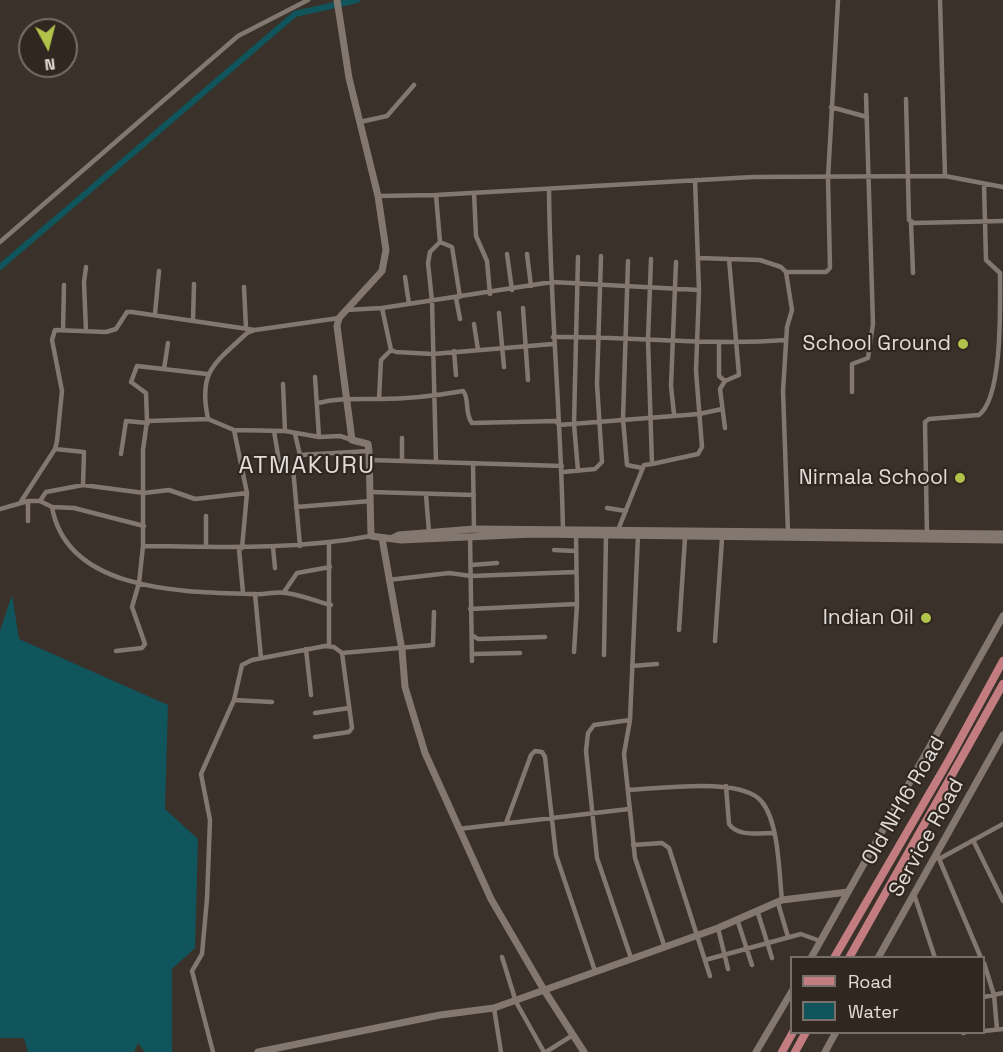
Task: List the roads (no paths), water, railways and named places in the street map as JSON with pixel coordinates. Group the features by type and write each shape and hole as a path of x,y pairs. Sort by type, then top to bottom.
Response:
{"main road":[{"name":"Old NH16 Road","path":"835,956 950,758 1003,661"},
{"name":"Old NH16 Road","path":"850,956 1003,684"},
{"path":"782,1052 791,1034"},
{"path":"795,1052 805,1034"}],"street":[{"path":"0,242 238,36 308,0"},
{"path":"208,419 204,399 207,374 247,333 339,318 385,265 386,250 378,196 349,78 337,0"},
{"path":"786,272 829,270 828,178 838,0"},
{"path":"940,0 945,176"},
{"path":"360,122 387,116 414,85"},
{"path":"852,392 852,364 868,358 873,324 867,95"},
{"path":"906,99 907,176 913,273"},
{"path":"831,107 867,117"},
{"path":"378,196 549,190 695,180 907,176 945,176 1003,187"},
{"path":"618,530 644,465 698,454 702,447 697,342 699,290 695,180"},
{"path":"927,537 925,422 929,419 979,415 994,393 1000,324 1000,273 987,263 983,222 984,184"},
{"path":"549,190 553,344 563,472 563,532"},
{"path":"474,193 476,236 487,261 490,294"},
{"path":"436,195 440,242 430,252 428,263 432,301 436,462"},
{"path":"911,222 1003,221"},
{"path":"440,242 452,247 460,319"},
{"path":"507,254 512,290"},
{"path":"527,254 531,286"},
{"path":"563,472 597,469 602,462 599,422 601,256"},
{"path":"578,257 574,424 578,471"},
{"path":"698,258 760,261 781,267 786,272 792,310 786,340 783,391 788,536"},
{"path":"651,259 648,340 652,464"},
{"path":"724,428 720,389 725,381 739,375 729,260"},
{"path":"627,261 623,340 623,419 627,465 642,468"},
{"path":"674,414 671,386 676,262"},
{"path":"86,331 84,282 87,267"},
{"path":"155,314 159,271"},
{"path":"405,277 409,304"},
{"path":"346,310 382,308 490,294 552,282 699,290"},
{"path":"193,320 194,284"},
{"path":"63,330 64,285"},
{"path":"244,286 246,328"},
{"path":"382,308 391,350"},
{"path":"523,308 528,380"},
{"path":"20,503 55,449 63,391 51,336 55,330 116,329 127,312 155,314 255,330"},
{"path":"499,313 504,366"},
{"path":"339,318 345,397 352,440"},
{"path":"474,324 478,350"},
{"path":"553,337 735,344 786,340"},
{"path":"164,369 168,342"},
{"path":"719,343 720,376 725,381"},
{"path":"391,350 433,354 553,344"},
{"path":"379,399 381,360 391,350"},
{"path":"454,351 456,375"},
{"path":"116,651 144,646 132,607 139,583 143,546 142,450 147,422 146,393 131,382 135,368 139,366 207,374"},
{"path":"315,377 319,437"},
{"path":"283,384 285,431"},
{"path":"318,403 345,397 379,399 465,392 468,417 472,423 556,421 559,425 674,414 699,414 722,408"},
{"path":"121,454 126,421 208,419 234,430 285,431 319,437 340,436 368,444 372,501 371,536"},
{"path":"234,430 245,474 247,493 242,548 239,549 243,593"},
{"path":"274,431 279,461"},
{"path":"295,434 300,455 369,451"},
{"path":"402,438 402,461"},
{"path":"55,449 84,452 83,485"},
{"path":"370,460 562,466"},
{"path":"473,463 474,529"},
{"path":"293,468 300,546"},
{"path":"40,501 46,492 83,485 144,493 169,490 195,499 247,493"},
{"path":"371,492 474,495"},
{"path":"426,495 429,532"},
{"path":"0,509 28,501 40,501 52,507 74,508 144,526"},
{"path":"28,501 28,521"},
{"path":"296,507 372,501"},
{"path":"52,507 56,527 75,554 109,575 139,583 196,591 255,594 285,592 331,605"},
{"path":"607,508 626,511"},
{"path":"206,516 206,547"},
{"path":"143,546 242,548 300,546 329,544 371,536 382,538 474,529 685,538 788,536"},
{"path":"396,536 401,540 618,530 1003,540"},
{"path":"927,537 1003,534"},
{"path":"574,652 577,604 576,535"},
{"path":"604,655 606,535"},
{"path":"638,535 630,720 624,754 633,845 638,868 664,945"},
{"path":"470,536 472,661"},
{"path":"382,538 402,650 405,687 416,729 458,829 491,899 544,990 584,1052"},
{"path":"679,630 685,538"},
{"path":"715,641 722,538"},
{"path":"329,544 331,605 329,646"},
{"path":"273,547 275,568"},
{"path":"554,550 575,551"},
{"path":"471,564 497,563"},
{"path":"285,592 297,573 330,567"},
{"path":"388,580 449,573 471,576 576,572"},
{"path":"255,594 261,658"},
{"path":"470,609 577,604"},
{"path":"213,1052 192,971 202,954 207,899 210,820 201,774 234,700 242,665 261,658 329,646 342,653 402,650 433,645 434,612"},
{"path":"812,956 1003,616"},
{"path":"472,635 478,639 545,636"},
{"path":"306,649 311,696"},
{"path":"315,737 351,731 342,653"},
{"path":"472,654 520,653"},
{"path":"632,666 657,664"},
{"path":"234,700 272,702"},
{"path":"315,713 349,708"},
{"path":"630,720 594,725 588,733 586,751 597,858 631,958"},
{"name":"Service Road","path":"879,956 938,857 1003,735"},
{"path":"506,823 531,755 535,751 542,752 545,757 558,866 595,971"},
{"path":"628,790 726,786 761,800 770,817 773,832 780,902 788,937"},
{"path":"726,786 729,824 732,829 742,833 773,832"},
{"path":"458,829 628,809"},
{"path":"981,956 938,857 1003,824"},
{"path":"974,840 1003,901"},
{"path":"633,845 662,843 669,848 710,976"},
{"path":"258,1052 440,1015 494,1008 516,1002 664,945 718,928 780,902 848,892"},
{"path":"914,894 935,956"},
{"path":"757,910 772,957"},
{"path":"737,919 752,965"},
{"path":"718,928 728,969"},
{"path":"705,960 788,937 805,935 820,941"},
{"path":"502,957 516,1002 545,1052 573,1035"},
{"path":"985,967 1000,1029 985,1031"},
{"path":"985,997 1003,993"},
{"path":"756,1052 790,994"},
{"path":"494,1008 501,1052"},
{"path":"825,1052 835,1034"}],"water":[{"path":"12,595 19,639 168,705 165,809 198,839 195,948 172,969 172,1052 145,1052 138,1043 134,1052 28,1052 24,1038 0,1038 0,631"}],"waterway":[{"path":"0,267 295,14 357,0"}],"place":[{"name":"School Ground","path":"963,344"},
{"name":"Nirmala School","path":"960,478"},
{"name":"Indian Oil","path":"926,618"}],"district":[{"name":"ATMAKURU","path":"307,466"}]}
